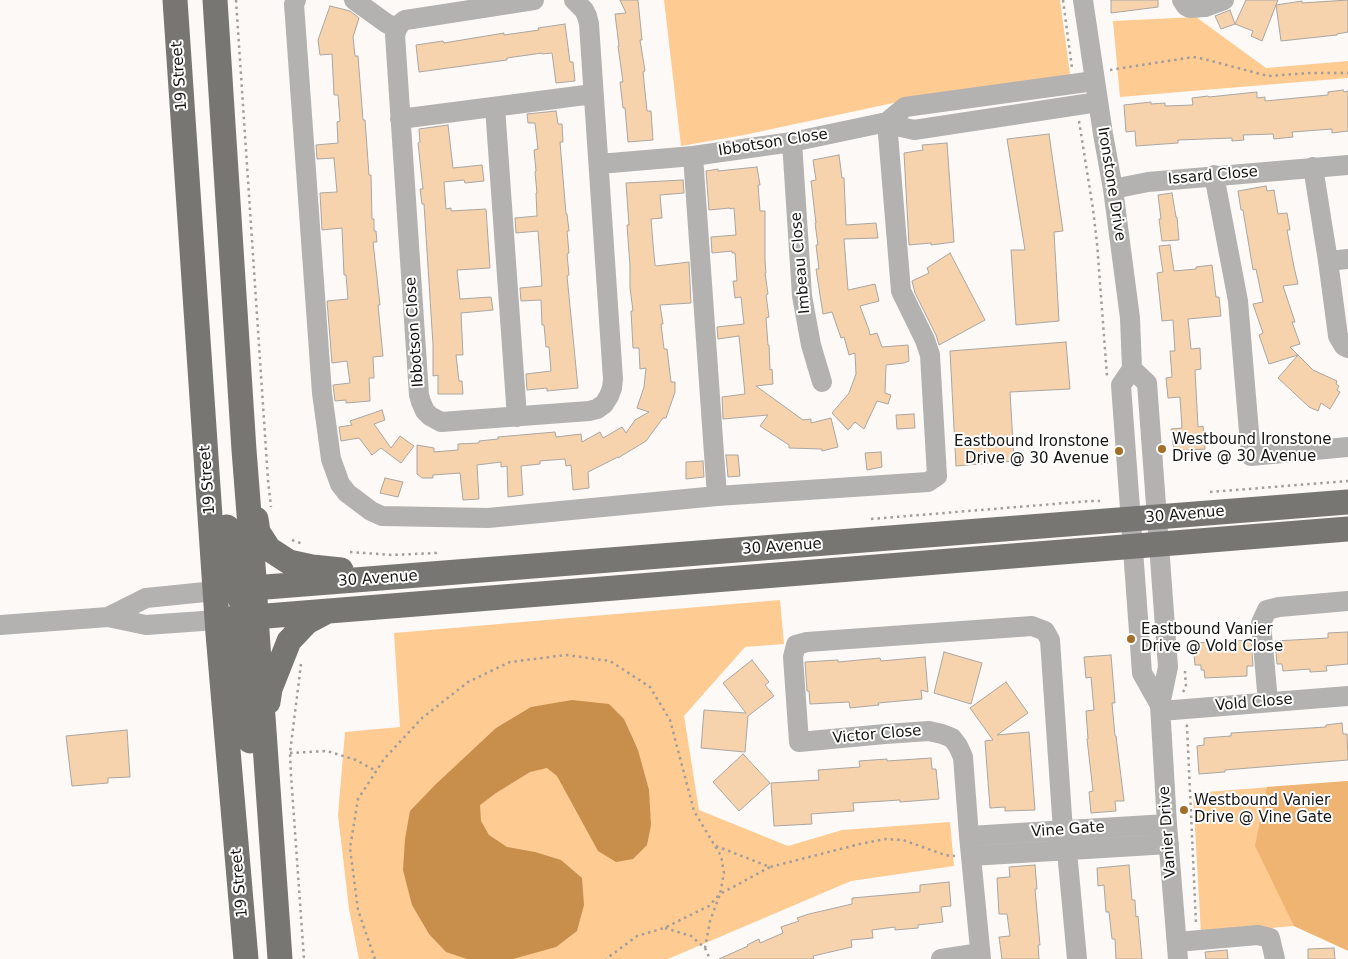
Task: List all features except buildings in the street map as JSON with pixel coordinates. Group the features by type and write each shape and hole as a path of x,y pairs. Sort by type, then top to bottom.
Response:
{"main road":[{"name":"19 Street","path":"175,0 185,152 232,574 236,590 256,617 280,959"},
{"name":"19 Street","path":"215,0 244,450 236,590 223,620 246,959"},
{"path":"244,450 258,532 269,549 289,562 312,567 413,576"},
{"name":"30 Avenue","path":"236,590 1348,502"},
{"name":"30 Avenue","path":"223,620 1348,530"},
{"path":"264,732 270,689 289,641 307,622 327,612"},
{"path":"223,620 235,643 278,932"}],"street":[{"path":"296,0 295,14 322,393 332,459 340,484 347,494 371,511 382,516 488,518 717,496 928,482 937,476 930,355 925,340 901,291 887,122"},
{"path":"354,0 397,29 405,20 412,18 534,0"},
{"name":"Ibbotson Close","path":"397,29 395,41 419,394 425,411 441,422 589,411 604,404 612,388 613,378 587,16 574,0"},
{"name":"Ironstone Drive","path":"1083,0 1099,76 1098,102 1114,189 1130,318 1132,369 1121,385 1133,547"},
{"path":"1182,0 1190,8 1205,7 1224,0"},
{"name":"Ibbotson Close","path":"599,164 693,156 792,142 887,122 905,107 1099,76"},
{"path":"400,119 594,94"},
{"name":"Ibbotson Close","path":"887,122 914,130 1098,102"},
{"path":"495,107 517,417"},
{"name":"Imbeau Close","path":"792,142 802,296 811,345 822,382"},
{"path":"693,156 717,496"},
{"name":"Issard Close","path":"1114,189 1148,182 1214,175 1348,165"},
{"path":"1313,168 1338,260 1338,336 1344,346 1348,348"},
{"path":"1214,175 1238,301 1251,456 1348,447"},
{"path":"1132,369 1147,383 1157,517"},
{"name":"Vanier Drive","path":"1157,517 1168,667 1161,708 1168,834 1184,947"},
{"name":"Vanier Drive","path":"1133,547 1142,673 1161,708"},
{"path":"108,617 146,598 236,590"},
{"path":"1268,702 1261,623 1267,610 1279,606 1348,601"},
{"path":"0,625 108,617 146,625 223,620"},
{"name":"Victor Close","path":"981,956 965,856 969,836 963,757 958,746 952,738 929,731 798,742 793,657 796,645 807,642 1032,626 1045,631 1050,640 1063,830"},
{"name":"Vold Close","path":"1161,708 1348,696"},
{"path":"1063,830 1067,851 1077,959"},
{"name":"Vine Gate","path":"969,836 1063,830 1168,834"},
{"name":"Vine Gate","path":"965,856 1067,851 1168,834"},
{"path":"1184,947 1258,935 1270,938 1275,959"},
{"path":"941,959 981,956"}],"path":[{"path":"236,0 271,509"},
{"path":"1063,0 1072,70 1074,71"},
{"path":"1099,76 1194,58 1268,76 1348,73"},
{"path":"1078,117 1095,226 1107,376"},
{"path":"864,519 1090,501 1104,502"},
{"path":"290,539 304,545"},
{"path":"348,552 392,555 439,553"},
{"path":"375,959 358,910 350,848 358,799 384,759 422,718 468,682 510,662 566,655 610,661 650,687 670,720 694,811 721,856 724,873 720,894 710,921 705,948"},
{"path":"302,662 290,752 304,959"},
{"path":"1184,947 1187,726 1185,723"},
{"path":"290,752 328,751 356,760 376,772"},
{"path":"606,959 637,936 664,928 709,906 720,894 770,867 885,839 903,840 945,855 965,856"},
{"path":"716,846 770,867"},
{"path":"664,928 691,936 705,948 710,959"}],"shaded area":[{"path":"664,0 1060,0 1070,74 1062,77 921,97 744,135 681,146"},
{"path":"1196,17 1266,68 1348,61 1348,78 1120,97 1113,21"},
{"path":"780,600 784,644 745,647 684,716 699,810 788,846 842,830 950,822 954,866 851,881 668,959 359,959 349,909 338,815 345,732 400,727 394,633"},
{"path":"572,700 609,704 624,719 638,750 649,790 651,825 647,845 633,859 616,862 598,851 557,776 547,768 530,772 480,805 481,821 489,835 507,847 535,852 561,860 582,878 584,905 577,931 556,947 513,959 467,959 446,952 429,934 412,905 403,870 405,839 410,811 496,728 531,707"},
{"path":"1348,781 1348,951 1294,926 1201,934 1193,793"},
{"path":"1348,781 1347,950 1294,926 1255,846 1267,787"}],"place":[{"name":"Westbound Ironstone Drive @ 30 Avenue","path":"1162,449"},
{"name":"Eastbound Ironstone Drive @ 30 Avenue","path":"1119,451"},
{"name":"Eastbound Vanier Drive @ Vold Close","path":"1131,639"},
{"name":"Westbound Vanier Drive @ Vine Gate","path":"1184,810"}]}
